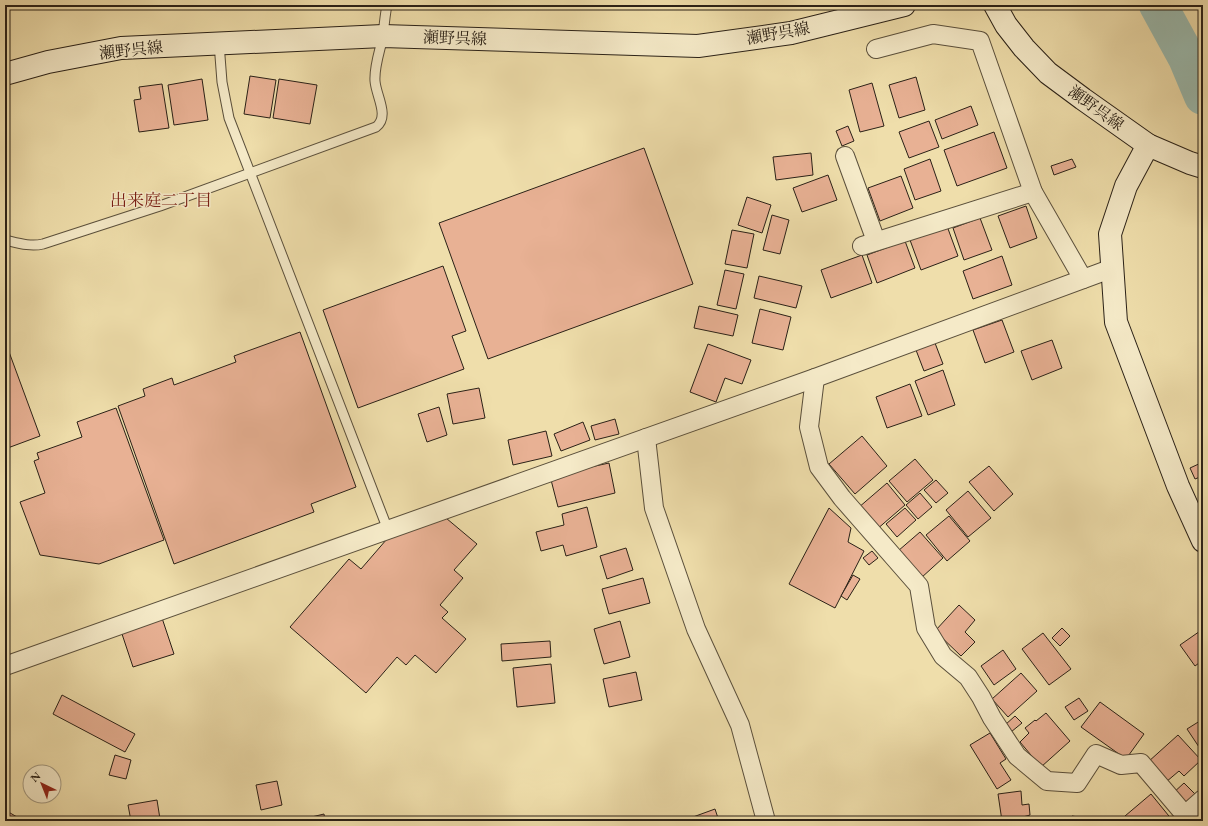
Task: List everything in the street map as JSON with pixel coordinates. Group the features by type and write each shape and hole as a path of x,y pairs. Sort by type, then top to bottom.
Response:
{"main road":[{"name":"瀬野呉線","path":"5,74 48,62 122,48 383,36 698,46 791,33 904,5"},
{"name":"瀬野呉線","path":"995,5 1006,25 1024,48 1048,72 1148,145 1197,165"},
{"path":"1148,145 1126,186 1110,234 1116,322 1178,486 1203,542"}],"street":[{"path":"876,49 933,34 980,41 1033,192 1083,278"},
{"path":"845,156 869,244 1033,192"},
{"path":"5,666 815,378 1112,268"},
{"path":"815,378 809,427 819,467 842,498 919,586 926,628 943,656 968,677 992,718 1017,756 1046,781 1077,783 1096,754 1121,765 1141,763 1185,815 1203,799"},
{"path":"646,438 654,508 696,629 740,725 766,821"}],"lane":[{"path":"5,240 29,245 43,244 160,206 376,127 380,124 383,116 375,83 375,74 383,36 387,5"},
{"path":"219,44 223,88 229,118 388,530"}],"building":[{"path":"250,76 276,80 270,118 244,114"},
{"path":"916,77 925,110 899,118 889,85"},
{"path":"202,79 208,120 174,125 168,85"},
{"path":"279,79 317,85 310,124 273,118"},
{"path":"872,83 884,126 860,132 849,90"},
{"path":"162,84 169,128 139,132 134,100 141,99 139,87"},
{"path":"971,106 978,125 942,139 935,120"},
{"path":"929,121 939,147 909,158 899,132"},
{"path":"848,126 854,141 842,146 836,131"},
{"path":"994,132 1007,168 957,186 944,150"},
{"path":"644,148 693,284 488,359 439,223"},
{"path":"811,153 813,175 776,180 773,157"},
{"path":"930,159 941,191 915,200 904,169"},
{"path":"1072,159 1076,167 1054,175 1051,166"},
{"path":"828,175 837,200 802,212 793,188"},
{"path":"901,176 913,208 880,221 868,188"},
{"path":"747,197 771,205 762,233 738,225"},
{"path":"1026,206 1037,238 1010,248 998,216"},
{"path":"772,215 789,220 780,254 763,250"},
{"path":"980,218 992,250 964,260 953,228"},
{"path":"947,226 958,256 921,270 910,240"},
{"path":"732,230 754,234 747,268 725,264"},
{"path":"905,241 915,268 877,283 867,255"},
{"path":"862,255 872,283 831,298 821,270"},
{"path":"1002,256 1012,285 973,299 963,271"},
{"path":"443,266 466,331 452,336 464,369 358,408 323,310"},
{"path":"725,270 744,274 736,309 717,305"},
{"path":"759,276 802,286 796,308 754,298"},
{"path":"699,306 738,315 733,336 694,328"},
{"path":"760,309 791,317 783,350 752,343"},
{"path":"1002,320 1014,352 985,363 973,330"},
{"path":"300,332 356,487 311,504 314,512 174,564 118,406 145,396 143,389 172,378 174,385 236,362 234,356"},
{"path":"1052,340 1062,368 1032,380 1021,351"},
{"path":"5,341 40,436 5,449"},
{"path":"935,343 943,364 924,371 916,350"},
{"path":"708,344 751,360 742,384 725,378 716,402 690,392"},
{"path":"943,370 955,405 928,415 915,381"},
{"path":"910,384 922,416 887,428 876,397"},
{"path":"479,388 485,418 453,424 447,394"},
{"path":"439,407 447,435 427,442 418,414"},
{"path":"116,408 164,540 99,564 40,555 20,502 45,493 34,461 39,459 37,453 82,437 77,422"},
{"path":"615,419 619,434 595,440 591,426"},
{"path":"583,422 590,440 561,451 554,434"},
{"path":"546,431 552,456 513,465 508,440"},
{"path":"862,436 887,466 855,494 829,464"},
{"path":"915,459 933,480 907,502 889,481"},
{"path":"1203,462 1203,484 1200,477 1195,479 1190,468"},
{"path":"609,463 615,493 558,507 550,476"},
{"path":"989,466 1013,494 994,511 969,482"},
{"path":"936,480 948,493 936,503 924,490"},
{"path":"887,483 905,505 876,530 858,508"},
{"path":"968,491 991,518 968,537 946,510"},
{"path":"920,493 932,507 918,519 906,505"},
{"path":"587,507 597,547 566,556 563,545 541,551 536,532 564,525 562,514"},
{"path":"829,508 851,528 848,542 864,551 835,608 789,584"},
{"path":"905,508 916,520 897,537 886,524"},
{"path":"440,513 477,544 454,570 463,578 440,605 448,612 442,618 466,639 436,673 415,655 406,665 397,657 366,693 290,627 349,559 361,569 393,532"},
{"path":"949,516 970,541 947,561 926,535"},
{"path":"920,532 943,558 921,578 898,551"},
{"path":"626,548 633,570 607,579 600,556"},
{"path":"872,551 878,558 869,565 863,558"},
{"path":"853,575 860,579 847,600 841,596"},
{"path":"643,578 650,603 609,614 602,589"},
{"path":"959,605 975,620 965,632 975,642 961,656 935,631"},
{"path":"162,618 174,654 133,667 121,631"},
{"path":"620,621 630,657 604,664 594,629"},
{"path":"1062,628 1070,636 1060,646 1052,638"},
{"path":"1203,629 1203,660 1195,666 1180,645"},
{"path":"1043,633 1071,669 1049,685 1022,649"},
{"path":"550,641 551,657 502,661 501,644"},
{"path":"1003,650 1016,669 994,685 981,666"},
{"path":"551,664 555,703 517,707 513,668"},
{"path":"636,672 642,700 609,707 603,679"},
{"path":"1021,673 1037,691 1008,717 992,699"},
{"path":"62,695 135,734 125,752 53,714"},
{"path":"1079,698 1088,711 1074,720 1065,707"},
{"path":"1100,702 1144,734 1126,759 1081,727"},
{"path":"1046,713 1070,741 1041,767 1020,742 1029,733 1025,728"},
{"path":"1015,716 1022,723 1011,732 1005,725"},
{"path":"1203,719 1203,745 1199,747 1187,729"},
{"path":"990,733 1006,759 1000,763 1011,780 997,789 970,745"},
{"path":"1178,735 1201,760 1184,776 1179,771 1166,782 1148,762"},
{"path":"115,755 131,760 126,779 109,775"},
{"path":"277,781 282,805 261,810 256,785"},
{"path":"1184,783 1196,795 1184,806 1172,794"},
{"path":"1021,791 1022,805 1029,804 1030,815 1023,817 1023,821 1002,821 998,794"},
{"path":"1151,794 1173,821 1129,821 1125,816"},
{"path":"157,800 160,819 149,821 131,821 128,805"},
{"path":"715,809 719,821 682,821"},
{"path":"5,810 17,817 14,821 5,821"},
{"path":"324,814 325,821 295,821"},
{"path":"1072,816 1102,821 1071,821"}],"waterway":[{"path":"1158,5 1187,58 1203,96"}],"district":[{"name":"出来庭二丁目","path":"161,200"}]}
